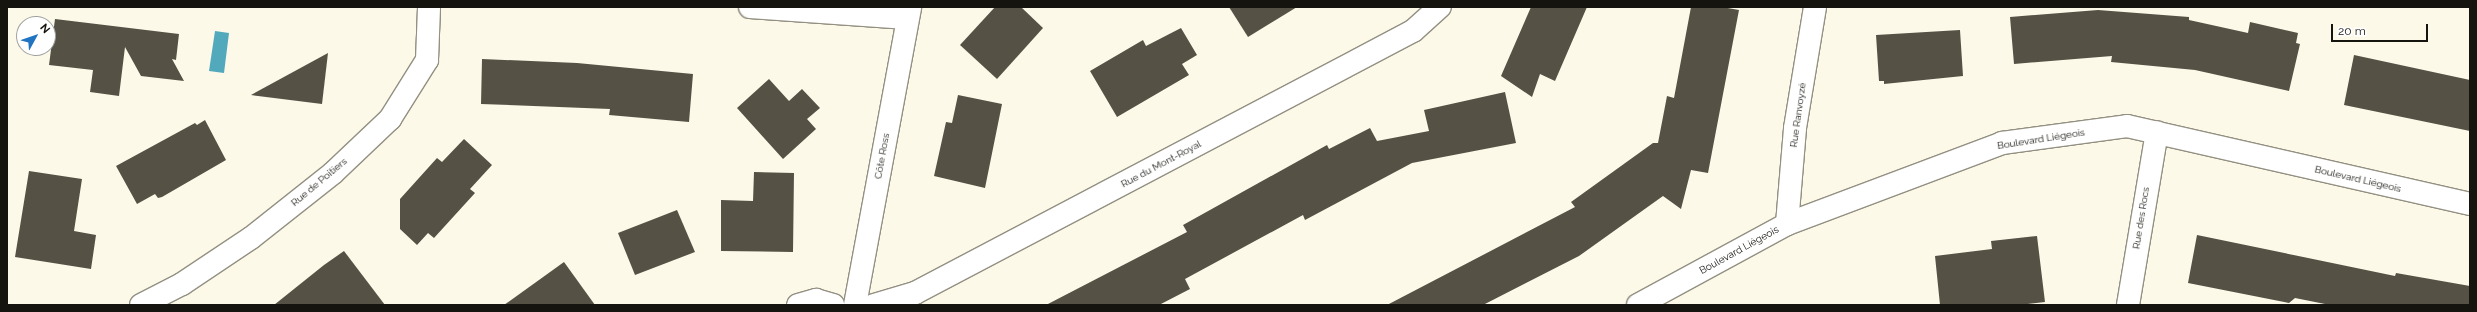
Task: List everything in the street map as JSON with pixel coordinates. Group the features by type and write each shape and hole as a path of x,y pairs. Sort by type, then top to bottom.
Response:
{"street":[{"name":"Rue de Poitiers","path":"141,305 182,284 251,238 333,173 390,119 426,60 429,7"},
{"path":"750,7 908,12"},
{"name":"Rue du Mont-Royal","path":"874,305 915,293 1364,57 1413,31 1440,7"},
{"name":"Rue Ranvoyzé","path":"1787,224 1795,128 1815,7"},
{"name":"Côte Ross","path":"855,305 908,12"},
{"name":"Boulevard Liégeois","path":"1638,305 1787,224 2002,143 2127,126 2470,204"},
{"name":"Rue des Rocs","path":"2128,305 2157,132"},
{"path":"798,305 816,300 833,305"}],"water":[{"path":"215,31 229,33 224,73 209,71"}],"building":[{"path":"995,7 1021,7 1043,28 997,79 960,45"},
{"path":"1229,7 1297,7 1248,37"},
{"path":"1531,7 1587,7 1555,81 1540,74 1532,97 1501,76"},
{"path":"1691,7 1722,7 1739,10 1708,173 1691,170 1681,209 1663,196 1579,256 1483,305 1387,305 1575,207 1571,202 1653,143 1658,143 1667,96 1674,98"},
{"path":"2098,10 2189,17 2189,20 2248,33 2250,22 2298,33 2296,43 2300,44 2289,91 2195,70 2111,62 2112,56 2014,64 2010,17"},
{"path":"56,19 179,34 176,60 172,59 184,81 141,76 125,47 119,96 90,92 93,70 49,65 50,56 56,56"},
{"path":"1181,28 1197,55 1182,64 1189,75 1117,117 1090,71 1143,40 1146,46"},
{"path":"1960,30 1963,76 1884,84 1884,81 1879,81 1876,35"},
{"path":"328,53 322,104 251,95"},
{"path":"2354,55 2470,80 2470,131 2344,105"},
{"path":"482,59 577,63 693,74 689,122 609,115 610,109 481,104"},
{"path":"769,79 789,101 802,89 820,108 807,119 816,129 783,159 737,108"},
{"path":"1505,92 1516,143 1412,163 1305,220 1303,215 1185,279 1190,289 1159,305 1046,305 1187,232 1183,225 1327,145 1329,149 1370,128 1377,141 1429,131 1424,110"},
{"path":"958,95 1002,104 985,188 934,176 946,122 952,123"},
{"path":"205,120 226,160 162,197 158,198 155,194 137,204 116,166 195,123 197,125"},
{"path":"464,139 492,165 470,189 475,193 434,238 428,233 417,245 400,229 400,199 437,158 442,162"},
{"path":"29,171 82,179 74,231 96,235 91,269 15,257"},
{"path":"754,172 794,173 793,252 721,251 721,200 753,201"},
{"path":"677,210 695,252 635,275 618,233"},
{"path":"2197,235 2395,276 2396,273 2470,286 2470,305 2330,305 2295,298 2289,303 2188,283"},
{"path":"2037,236 2045,302 2019,305 1940,305 1935,256 1992,249 1991,241"},
{"path":"344,251 385,305 274,305 324,265"},
{"path":"564,262 595,305 504,305"}]}
